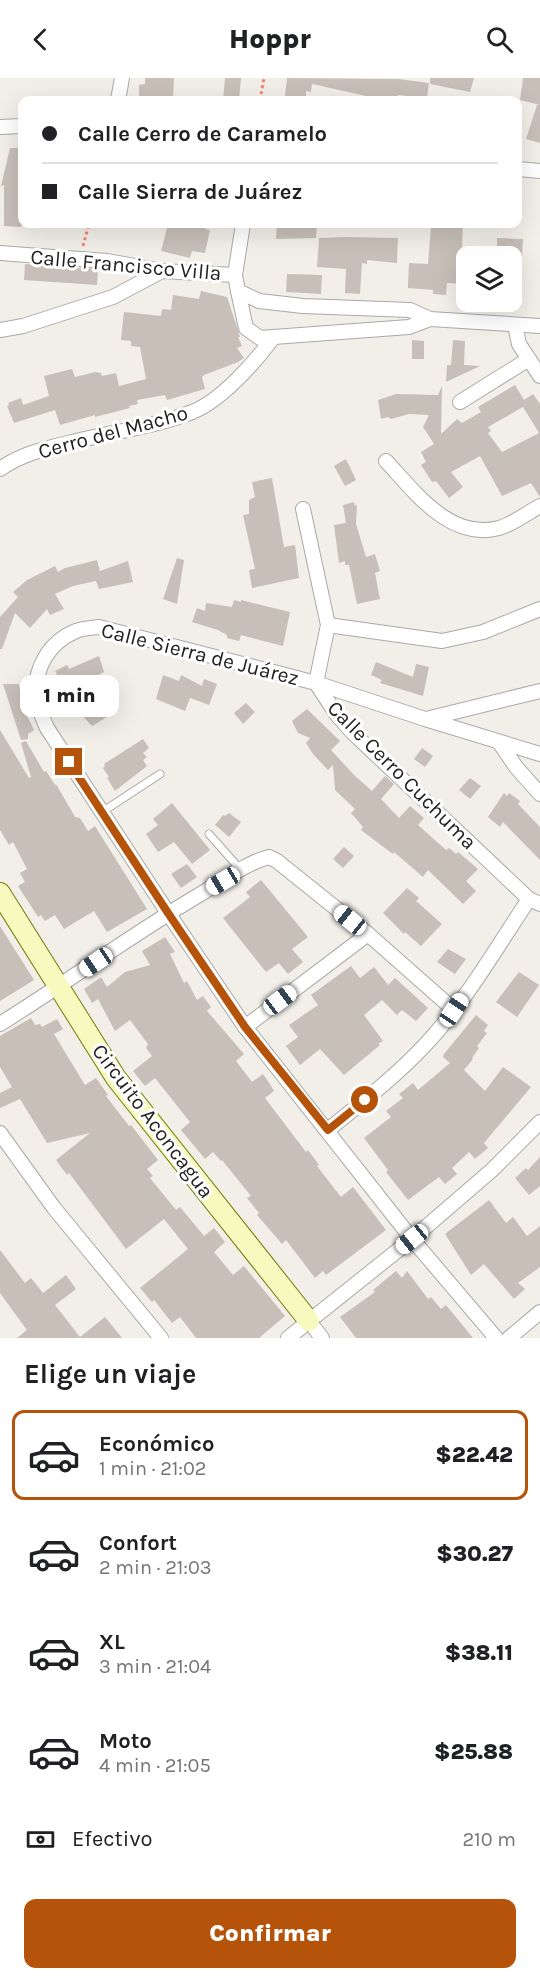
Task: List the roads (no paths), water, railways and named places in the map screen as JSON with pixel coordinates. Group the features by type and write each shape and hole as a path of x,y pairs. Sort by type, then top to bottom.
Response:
{"street":[{"path":"119,96 122,78"},
{"path":"0,127 18,126"},
{"path":"522,169 540,171"},
{"path":"235,274 242,228"},
{"name":"Calle Francisco Villa","path":"0,253 107,261 162,271 235,274 246,328 260,338 409,327 430,319"},
{"path":"0,330 23,326 113,297 162,271"},
{"name":"Calle Francisco Villa","path":"238,291 258,301 303,306 410,310 430,319 540,326"},
{"path":"514,325 519,344 540,376"},
{"name":"Cerro del Macho","path":"0,470 40,450 160,422 195,411 228,388 258,359 273,338"},
{"path":"460,402 529,359"},
{"path":"386,461 432,510 454,524 481,531 501,527 540,506"},
{"path":"303,509 328,625 442,641 483,632 540,609"},
{"name":"Calle Cerro Cuchuma","path":"328,625 316,683 331,707 353,733 535,902"},
{"name":"Calle Sierra de Juárez","path":"496,1338 412,1239 245,1027 47,728 36,699 37,674 46,654 57,641 78,630 99,627 316,683 540,754"},
{"path":"425,719 540,691"},
{"path":"499,742 516,767 540,794"},
{"path":"0,1024 60,987 168,913 242,870 269,858 277,861 368,934 454,1010"},
{"name":"Circuito Aconcagua","path":"0,892 116,1078 322,1338"},
{"path":"328,1130 384,1085 426,1044 535,902"},
{"path":"245,1027 368,934"},
{"path":"288,1338 412,1239 492,1170 540,1122"},
{"path":"0,1133 54,1209 161,1338"},
{"path":"509,1338 540,1312"}],"lane":[{"path":"102,812 160,774"},
{"path":"209,834 242,870"}]}
